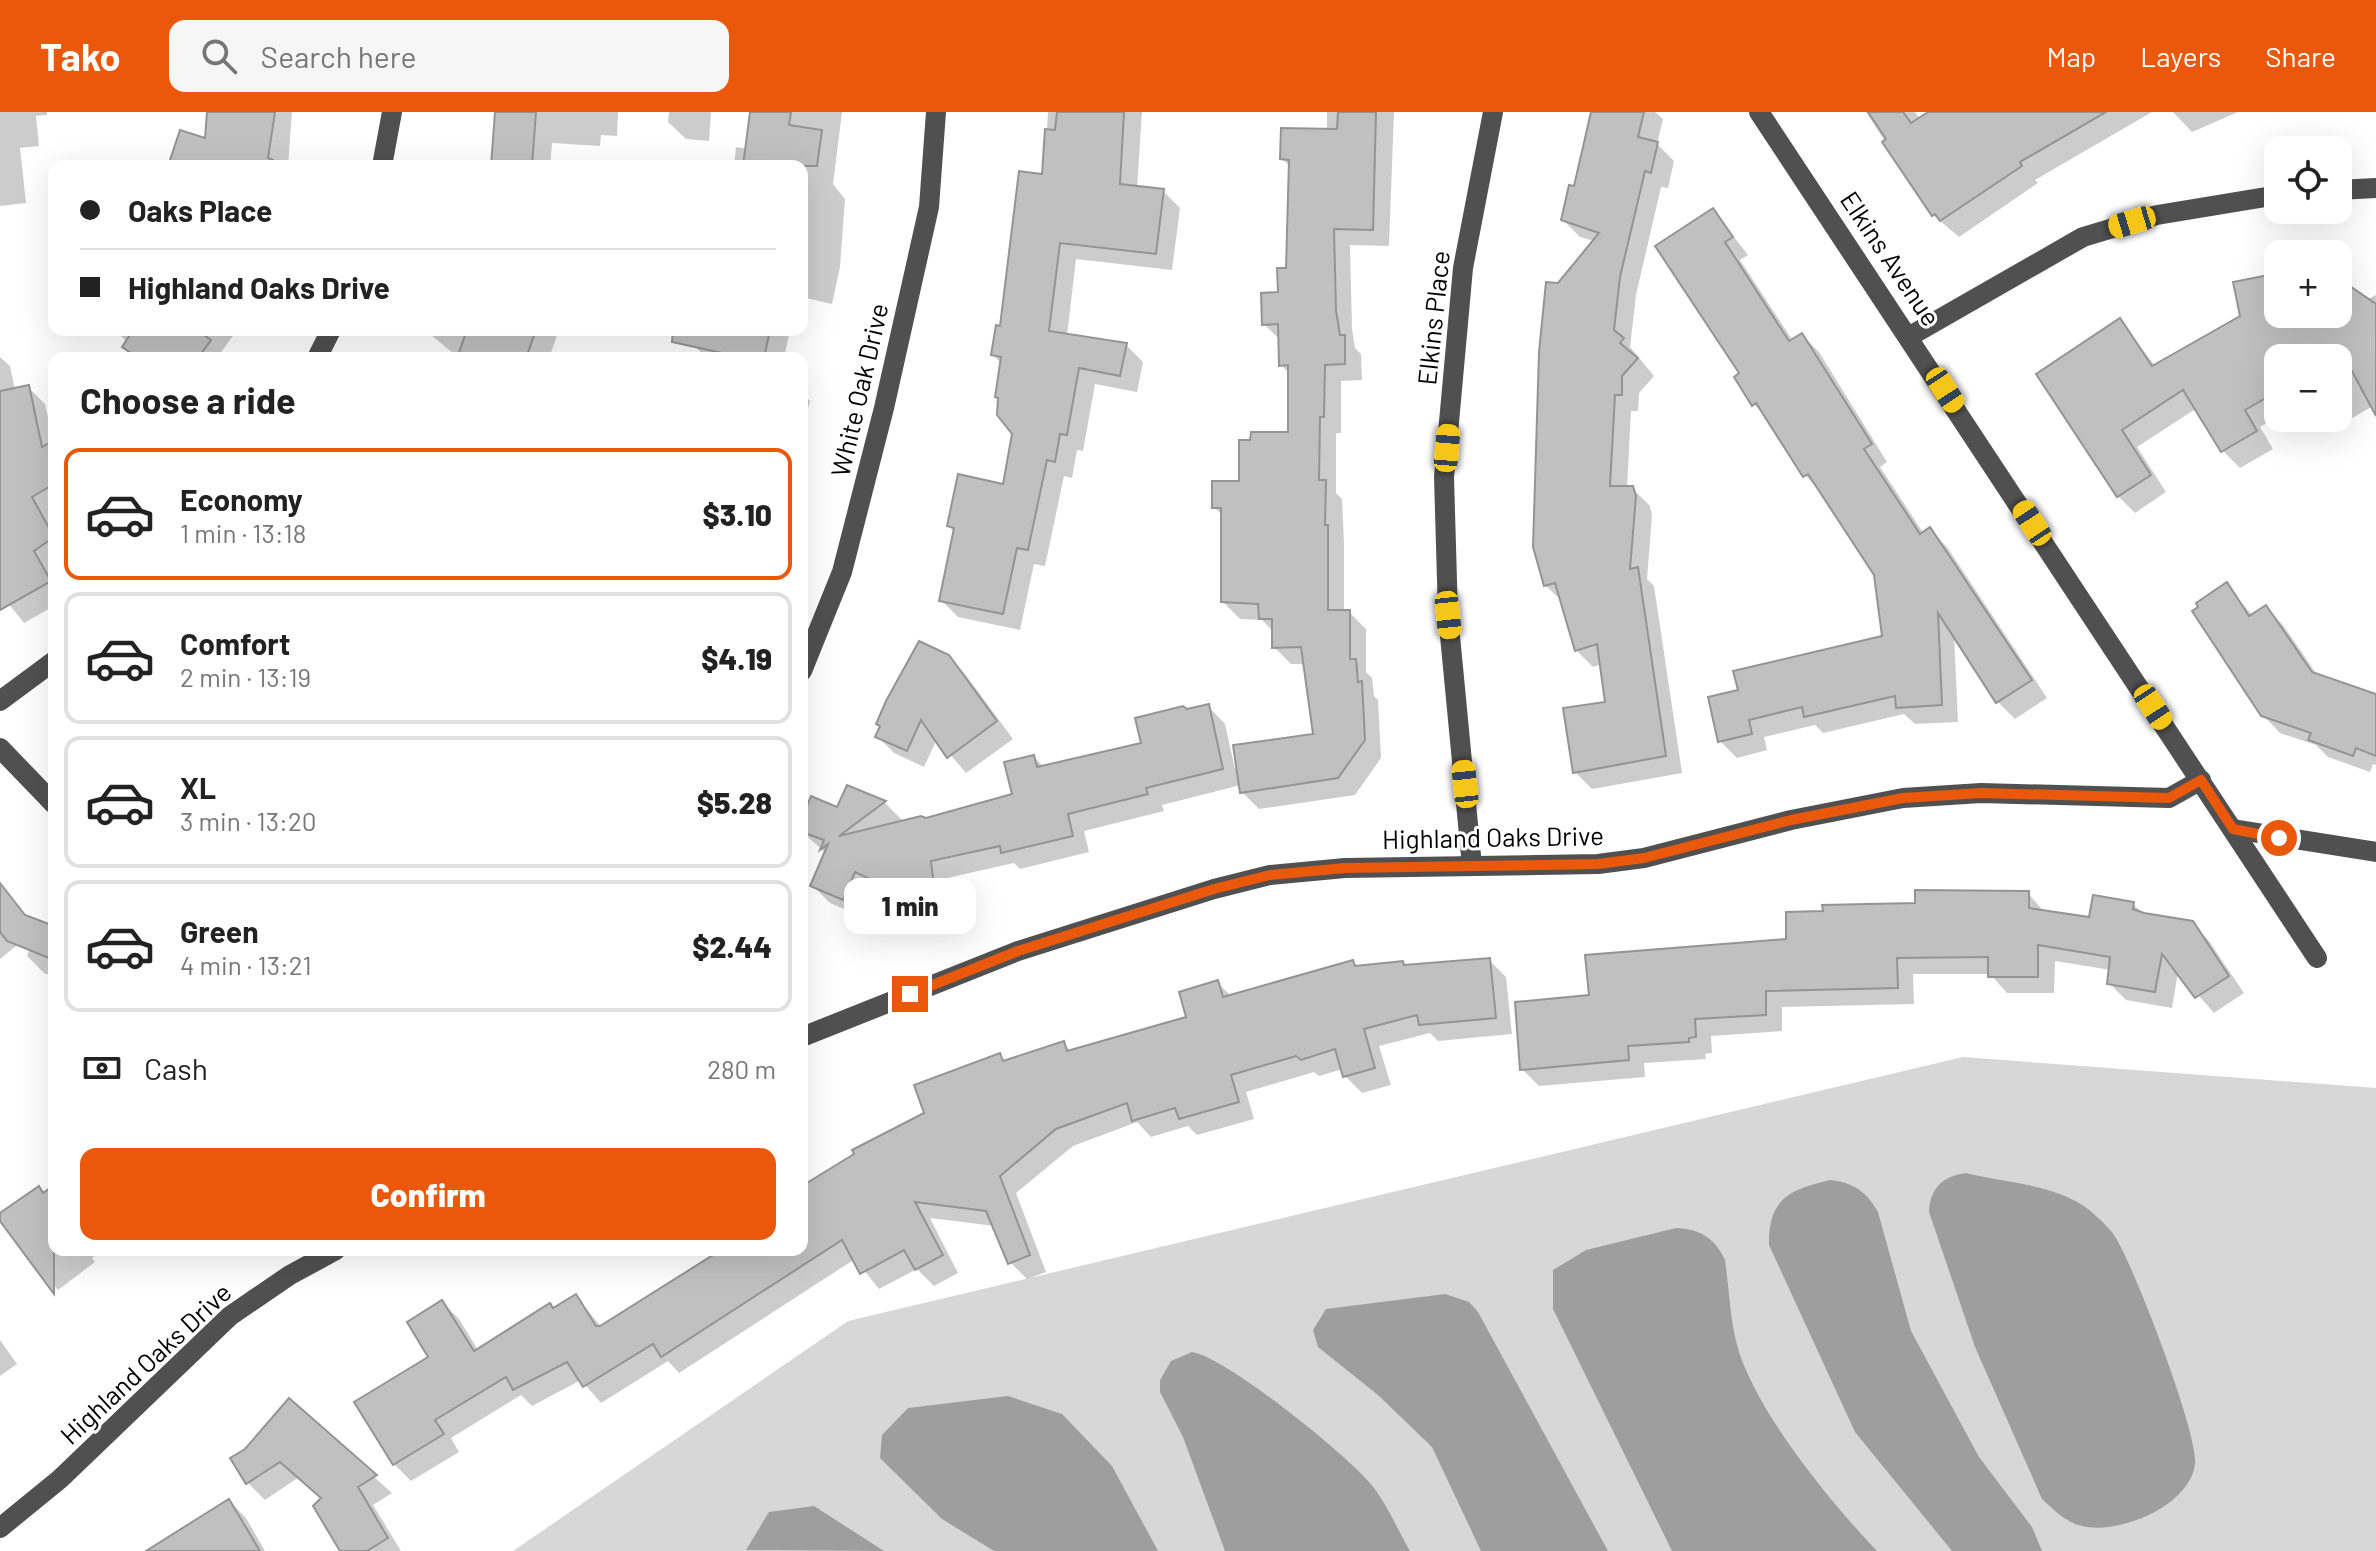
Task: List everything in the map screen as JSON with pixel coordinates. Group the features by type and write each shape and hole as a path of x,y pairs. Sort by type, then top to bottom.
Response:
{"street":[{"path":"383,160 392,112"},
{"name":"White Oak Drive","path":"808,656 842,572 884,408 929,207 936,112"},
{"name":"Elkins Place","path":"1472,866 1448,615 1444,477 1463,268 1493,112"},
{"name":"Elkins Avenue","path":"1759,112 1910,336 2317,958"},
{"path":"2352,189 2376,188"},
{"path":"1910,336 2083,237 2157,215 2264,197"},
{"path":"0,701 48,665"},
{"path":"0,748 48,798"},
{"name":"Highland Oaks Drive","path":"808,1035 1018,951 1214,889 1270,875 1472,866 1561,867 1644,858 1791,820 1903,798 1981,793 2169,798 2201,780"},
{"path":"2233,829 2376,852"},
{"name":"Highland Oaks Drive","path":"0,1528 60,1479 230,1316 290,1275 325,1256"}],"shaded area":[{"path":"1963,1057 2376,1088 2376,1551 513,1551 848,1321"},
{"path":"1966,1173 2060,1194 2088,1209 2114,1235 2163,1349 2193,1447 2195,1464 2190,1479 2180,1493 2150,1514 2115,1526 2082,1526 2065,1519 2042,1499 1975,1347 1929,1212 1932,1196 1939,1185 1944,1180"},
{"path":"1831,1180 1859,1190 1878,1212 1911,1331 1979,1457 2032,1527 2042,1551 1952,1551 1855,1432 1769,1245 1773,1216 1785,1198 1804,1187"},
{"path":"1676,1228 1706,1236 1721,1252 1725,1260 1737,1345 1760,1397 1817,1482 1877,1551 1672,1551 1553,1309 1553,1270 1586,1250"},
{"path":"1445,1294 1469,1302 1478,1312 1608,1551 1481,1551 1432,1447 1378,1395 1318,1347 1313,1330 1326,1309"},
{"path":"1192,1352 1230,1370 1256,1388 1356,1468 1381,1498 1410,1551 1225,1551 1183,1437 1160,1392 1160,1380 1171,1361"},
{"path":"1008,1396 1062,1414 1112,1466 1158,1551 994,1551 942,1519 880,1458 882,1435 908,1408"},
{"path":"814,1506 884,1551 746,1550 769,1512"}],"building":[{"path":"207,112 275,112 268,158 273,160 170,160 180,130 205,138"},
{"path":"495,112 536,112 532,160 491,160"},
{"path":"750,112 791,112 789,125 822,130 817,166 808,166 808,160 744,160"},
{"path":"1057,112 1124,112 1120,184 1164,189 1156,254 1060,243 1049,331 1127,343 1120,376 1079,368 1067,435 1060,434 1055,462 1047,460 1028,550 1017,548 1003,614 939,601 954,528 947,526 958,474 1003,484 1012,434 997,415 998,398 995,397 1001,357 991,355 996,325 1000,326 1019,171 1042,174 1045,129 1055,130"},
{"path":"1338,112 1376,112 1373,230 1334,229 1336,311 1340,335 1345,335 1345,364 1325,365 1324,417 1320,417 1319,480 1326,480 1328,610 1350,610 1350,659 1356,659 1358,682 1362,681 1365,740 1338,778 1240,793 1233,745 1313,734 1301,647 1272,648 1272,619 1259,619 1258,604 1221,602 1221,508 1212,508 1212,481 1239,481 1239,440 1250,440 1251,432 1288,432 1288,365 1279,366 1278,324 1262,325 1261,293 1278,292 1277,268 1286,268 1289,160 1280,159 1281,128 1337,129"},
{"path":"1591,112 1644,112 1638,137 1658,142 1651,173 1645,171 1620,277 1614,330 1624,338 1620,343 1638,358 1622,376 1622,395 1615,395 1610,486 1633,486 1636,496 1630,569 1638,567 1666,756 1573,773 1563,708 1605,702 1597,644 1575,651 1555,583 1544,586 1533,547 1539,352 1546,282 1558,283 1599,233 1561,220 1569,185 1574,186"},
{"path":"1868,112 1903,112 1911,123 1928,112 2106,112 2020,162 2022,166 1940,221 1935,214 1932,216 1882,142 1886,139"},
{"path":"1713,208 1733,237 1725,242 1789,341 1802,333 1872,444 1864,449 1920,534 1930,527 2032,680 1996,703 1938,613 1942,705 1896,708 1895,696 1804,717 1802,707 1749,720 1752,734 1718,742 1708,697 1738,690 1733,671 1882,636 1874,575 1808,474 1803,477 1756,403 1752,406 1734,377 1739,373 1655,246"},
{"path":"2264,276 2264,328 2352,328 2352,288 2376,304 2376,416 2352,371 2352,344 2264,344 2264,399 2245,410 2257,431 2221,452 2183,390 2122,430 2151,475 2117,497 2036,374 2120,318 2152,366 2240,316 2233,282"},
{"path":"129,336 205,336 211,340 202,352 129,352 122,347"},
{"path":"465,336 534,336 528,352 459,352"},
{"path":"672,336 769,336 765,352 718,352 672,342"},
{"path":"29,385 42,447 48,444 48,488 32,497 48,526 48,541 34,551 48,576 48,583 0,610 0,391"},
{"path":"2227,582 2249,616 2266,605 2312,672 2376,694 2376,756 2356,748 2353,756 2308,740 2311,733 2261,716 2192,611 2198,607 2196,603"},
{"path":"919,641 949,655 997,721 947,758 921,720 907,751 875,737 880,726 876,724 886,701"},
{"path":"1209,704 1223,769 1146,788 1148,794 1068,814 1073,836 1001,853 1000,846 931,861 934,886 896,891 855,872 843,900 810,886 828,844 820,850 824,840 808,834 808,803 811,796 837,807 847,785 886,801 839,836 921,816 926,818 1012,794 1004,762 1034,755 1037,767 1141,743 1135,718 1183,706 1187,709"},
{"path":"0,883 25,915 48,924 48,958 7,941 0,932"},
{"path":"1915,890 2029,891 2029,908 2089,917 2093,895 2134,902 2133,909 2144,913 2193,921 2229,976 2195,998 2162,954 2155,992 2107,984 2110,957 2038,945 2038,977 1988,977 1988,957 1897,958 1898,988 1766,991 1766,1015 1695,1019 1696,1037 1689,1038 1689,1042 1628,1046 1629,1060 1520,1070 1515,1002 1589,995 1585,955 1786,939 1786,912 1823,911 1822,905 1915,903"},
{"path":"1490,958 1496,1018 1419,1025 1417,1015 1364,1029 1375,1068 1343,1077 1335,1049 1301,1060 1296,1056 1231,1075 1239,1102 1179,1119 1175,1108 1132,1121 1127,1103 1056,1129 1000,1176 1030,1255 1008,1264 986,1211 915,1202 943,1255 915,1270 904,1250 860,1274 842,1240 661,1357 653,1344 583,1387 567,1362 513,1390 506,1377 435,1420 444,1434 393,1465 354,1402 428,1357 407,1322 442,1300 474,1351 550,1303 553,1308 576,1294 596,1326 600,1326 711,1256 808,1256 808,1182 854,1154 852,1150 924,1113 914,1085 1000,1053 1003,1061 1064,1041 1067,1051 1186,1017 1179,992 1218,980 1223,997 1353,960 1355,966 1403,961 1404,965"},
{"path":"39,1186 43,1193 48,1189 48,1256 54,1256 54,1294 0,1221 0,1213"},
{"path":"289,1398 377,1475 358,1487 388,1538 367,1551 340,1551 313,1506 321,1498 280,1462 246,1484 230,1458 245,1449"},
{"path":"229,1499 260,1551 146,1551 208,1512"}],"route":[{"path":"910,994 1018,951 1214,889 1270,875 1345,868 1561,867 1598,864 1644,858 1791,820 1903,798 2032,793 2169,798 2201,780 2233,829 2279,838"}]}
